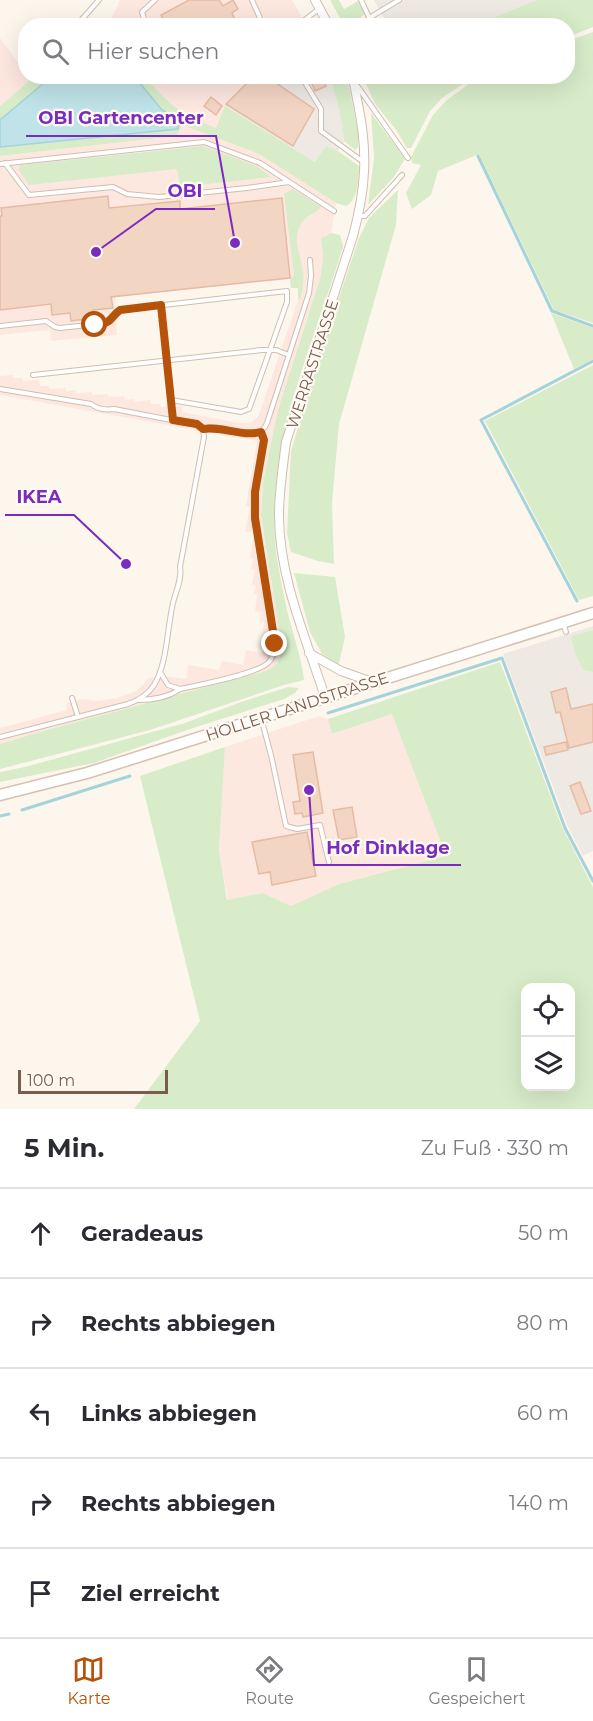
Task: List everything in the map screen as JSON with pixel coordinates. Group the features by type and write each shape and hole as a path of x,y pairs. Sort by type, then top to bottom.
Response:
{"main road":[{"name":"HOLLER LANDSTRASSE","path":"0,795 87,773 372,682 564,627 593,613"}],"street":[{"path":"315,0 325,18"},
{"name":"WERRASTRASSE","path":"325,697 309,653 284,569 279,516 286,442 362,202 365,163 364,132 354,84"},
{"path":"309,653 341,671 372,682"}],"lane":[{"path":"83,18 99,0"},
{"path":"144,18 142,12 155,0"},
{"path":"252,0 260,18"},
{"path":"361,0 369,18 399,0"},
{"path":"307,18 320,8"},
{"path":"307,84 321,109 321,131 365,163"},
{"path":"356,84 408,158"},
{"path":"3,163 204,142 260,163 334,211"},
{"path":"3,163 29,195 113,187 127,195 159,197 290,182"},
{"path":"359,216 365,216 402,175"},
{"path":"203,429 212,427 249,434 261,432 265,428 310,287 310,261"},
{"path":"0,326 46,321 60,328 106,323 111,321 120,310 287,291 287,302 246,412 171,400"},
{"path":"161,305 173,420"},
{"path":"33,375 270,350 289,355"},
{"path":"0,389 197,424 203,429 204,437 181,571 160,672 153,686 138,700"},
{"path":"0,737 138,700 148,700 175,693 180,689 257,669 269,662 274,651 273,634 255,518 255,492 264,440 261,432"},
{"path":"160,672 168,685 180,689"},
{"path":"72,698 78,717"},
{"path":"261,717 286,826 297,829 320,825 328,862"}],"shaded area":[{"path":"120,0 292,0 302,18 112,18"},
{"path":"374,0 537,0 494,18 384,18"},
{"path":"0,38 18,62 18,84 26,84 0,106"},
{"path":"151,84 249,84 216,129 187,116"},
{"path":"247,84 331,84 343,124 344,141 338,151 326,147 315,162 225,106"},
{"path":"182,125 259,154 336,203 331,233 321,238 323,257 320,279 278,409 263,482 261,515 281,642 281,657 274,668 262,672 0,744 0,728 67,710 66,704 82,699 98,701 117,698 136,691 148,678 186,679 188,665 219,670 222,661 243,665 246,650 262,653 265,637 262,636 264,622 260,621 262,612 255,611 257,595 254,594 255,585 252,585 255,570 251,569 253,559 250,558 254,533 245,531 250,507 246,506 257,441 0,395 0,376 13,375 13,378 22,378 23,381 39,380 40,386 49,386 49,389 65,388 66,391 75,390 76,394 92,392 92,395 108,394 108,397 124,396 125,400 134,399 135,402 150,400 151,404 160,404 161,407 183,406 182,412 239,423 250,423 258,417 298,300 298,288 291,288 290,278 115,296 117,335 51,341 50,330 0,335 0,156 177,136","holes":["164,149 270,176 180,187 177,169 20,165"]},
{"path":"593,626 593,630 571,636 583,669 593,672 593,851 583,856 568,827 503,654"},
{"path":"392,714 446,856 339,884 291,906 263,893 228,900 219,850 225,747 319,716 328,719 333,734"}],"green space":[{"path":"330,0 339,0 344,9 358,1 365,13 360,18 340,18"},
{"path":"537,0 593,0 593,27 575,34 575,18 493,18"},
{"path":"593,32 593,323 554,310 479,154 438,171 431,195 412,209 406,193 421,165 412,163 411,157 433,115 447,100 469,84 575,84 575,38"},
{"path":"26,84 43,84 0,120 0,106"},
{"path":"140,84 151,84 187,116 216,128 225,106 315,162 326,146 338,151 359,166 357,189 353,199 346,206 336,203 259,154 182,125 177,136 0,156 0,147 178,129 180,120 162,110"},
{"path":"331,84 348,84 358,132 358,147 355,150 344,141 339,108"},
{"path":"366,84 463,84 442,98 430,111 411,148 407,148 397,131 375,104"},
{"path":"371,113 405,159 393,178 368,205 374,158"},
{"path":"203,146 257,166 271,177 180,187 177,169 29,185 18,169 20,165"},
{"path":"293,189 321,207 307,217 299,227 297,246 303,278 302,292 298,300 298,288 291,288 290,278 294,276 284,194"},
{"path":"398,190 396,225 339,424 332,503 334,564 318,561 291,552 287,533 291,451 318,360 359,238 369,218"},
{"path":"331,233 340,235 343,246 284,433 274,510 280,575 304,680 150,730 0,769 0,744 262,672 278,662 281,642 261,515 263,482 278,409 320,279 323,258 321,238"},
{"path":"551,313 593,328 593,359 574,369"},
{"path":"593,365 593,596 579,600 485,421"},
{"path":"294,573 335,577 345,637 338,665 322,654 310,632"},
{"path":"593,630 593,672 583,670 575,653 571,636"},
{"path":"500,662 562,827 593,887 593,1109 134,1109 200,1021 140,776 225,747 219,850 227,900 263,893 291,906 339,884 446,856 392,714 332,734 328,719"},
{"path":"288,687 299,688 284,699 94,763 0,782 0,772 185,723"}],"water":[{"path":"43,84 141,84 162,110 180,120 178,129 0,147 0,120"}],"building":[{"path":"189,0 219,0 223,6 233,0 238,9 232,13 234,18 162,18 161,15"},
{"path":"246,84 278,84 314,109 293,146 226,104"},
{"path":"312,84 325,84 326,86 315,91"},
{"path":"211,97 222,106 216,115 204,106"},
{"path":"108,196 109,208 180,201 180,209 282,198 290,278 111,297 113,308 93,310 94,318 71,321 70,313 52,315 51,304 0,310 1,208"},
{"path":"566,688 571,709 593,704 593,742 569,748 560,712 556,713 551,692"},
{"path":"566,742 568,750 546,755 544,747"},
{"path":"313,752 323,813 303,817 302,813 295,814 293,802 300,801 293,755"},
{"path":"580,782 591,811 581,814 570,786"},
{"path":"352,807 357,837 339,840 333,810"},
{"path":"307,832 316,876 272,885 270,872 259,874 252,842"}],"waterway":[{"path":"478,156 552,311 593,326"},
{"path":"577,601 481,420 593,361"},
{"path":"328,713 502,658 565,828 593,881"},
{"path":"22,810 130,776"},
{"path":"0,816 9,814"}],"place":[{"name":"OBI Gartencenter","path":"235,243"},
{"name":"OBI","path":"96,252"},
{"name":"IKEA","path":"126,564"},
{"name":"Hof Dinklage","path":"309,790"}],"route":[{"path":"95,325 111,321 120,310 161,305 173,420 197,424 203,429 212,427 249,434 261,432 264,440 254,505 275,644"}]}
